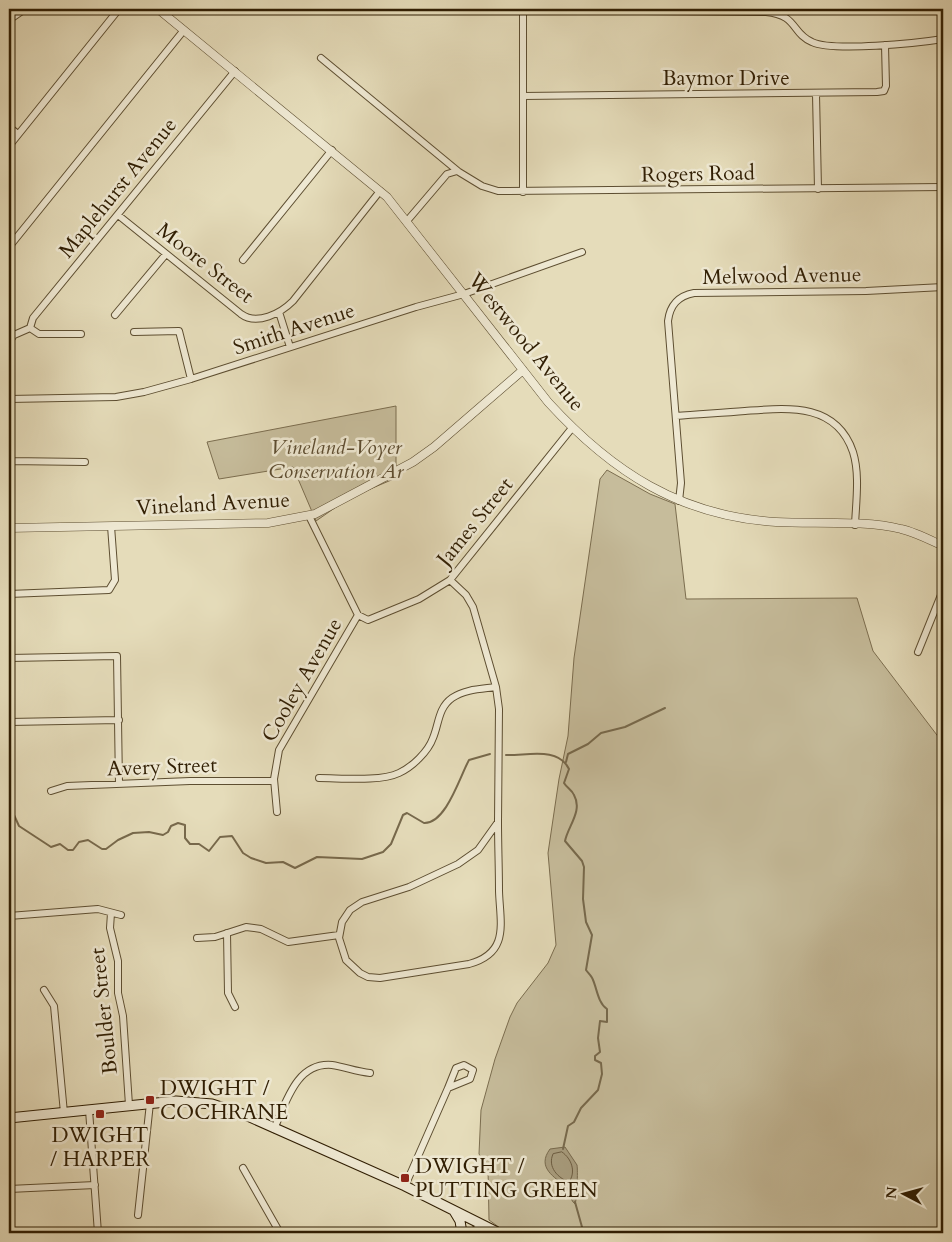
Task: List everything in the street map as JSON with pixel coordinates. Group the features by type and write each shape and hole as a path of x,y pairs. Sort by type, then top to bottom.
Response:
{"main road":[{"path":"9,1118 64,1114 150,1103 182,1101 212,1104 243,1114 404,1186 499,1233"},
{"path":"454,1211 460,1221 462,1233"},
{"path":"472,1233 485,1226"}],"street":[{"path":"9,20 25,9"},
{"path":"9,146 120,9"},
{"name":"Westwood Avenue","path":"158,9 380,191 407,221 523,370 572,428 619,468 679,501 739,518 902,529 943,546"},
{"path":"523,192 523,10 780,13 789,19 811,42 823,45 885,45 943,39"},
{"path":"9,247 184,30"},
{"name":"Baymor Drive","path":"523,96 816,94 884,91 886,77 885,45"},
{"name":"Rogers Road","path":"321,58 459,172 488,189 523,192 943,187"},
{"name":"Maplehurst Avenue","path":"30,328 33,318 235,71"},
{"path":"816,94 818,188"},
{"path":"9,127 18,134"},
{"path":"243,260 332,150"},
{"path":"407,221 447,174 454,170 459,172"},
{"path":"290,347 279,312 300,294 380,191"},
{"name":"Moore Street","path":"118,215 244,317 256,319 279,312"},
{"name":"Smith Avenue","path":"9,399 116,397 191,379 416,307 464,294 582,252"},
{"path":"115,315 166,254"},
{"name":"Melwood Avenue","path":"679,501 681,483 668,321 672,306 682,296 694,293 866,291 943,287"},
{"path":"9,342 14,335 30,328 39,334 81,334"},
{"path":"134,332 179,331 191,379"},
{"name":"Vineland Avenue","path":"10,528 268,523 309,516 372,484 429,451 523,370"},
{"path":"676,416 789,408 808,411 828,420 844,435 853,452 856,471 855,525"},
{"path":"9,412 10,528"},
{"name":"James Street","path":"358,615 368,620 380,617 419,599 450,580 572,428"},
{"path":"9,462 85,462"},
{"name":"Cooley Avenue","path":"277,812 274,781 276,758 280,746 358,615 309,516"},
{"path":"9,594 104,592 113,587 115,580 111,526"},
{"path":"450,580 466,595 473,607 496,687 499,709 498,822 502,926 496,946 485,958 459,966 372,978 360,973 346,960 341,948 339,935 345,916 357,904 417,883 458,864 478,850 498,822"},
{"path":"918,652 943,590"},
{"path":"9,658 117,656 119,784"},
{"path":"319,778 394,775 409,767 431,744 440,714 449,700 465,692 496,687"},
{"path":"9,722 119,720"},
{"name":"Avery Street","path":"51,791 67,786 274,781"},
{"path":"9,916 98,910 121,915"},
{"name":"Boulder Street","path":"111,913 110,928 118,961 118,993 123,1016 129,1105"},
{"path":"197,938 215,937 243,927 256,927 292,942 339,935"},
{"path":"227,932 228,993 235,1007"},
{"path":"44,990 54,1006 64,1114"},
{"path":"274,1129 296,1083 308,1071 318,1066 330,1065 370,1072"},
{"path":"404,1186 448,1088"},
{"path":"138,1215 150,1103"},
{"path":"89,1110 98,1233"},
{"path":"243,1168 280,1233"},
{"path":"9,1189 95,1185"}],"green space":[{"name":"Vineland-Voyer Conservation Ar","path":"396,406 396,478 349,498 316,521 293,467 219,479 207,442"},
{"path":"607,470 650,494 675,504 686,599 857,598 873,651 943,743 943,1233 507,1233 489,1220 488,1168 479,1154 481,1110 495,1059 510,1017 517,1003 548,963 556,945 548,853 559,779 568,736 574,658 600,479"}],"water":[{"path":"565,1147 577,1165 575,1204 569,1191 552,1176 545,1162 550,1149"}],"waterway":[{"path":"566,762 568,754 588,744 601,733 625,727 665,708"},
{"path":"9,814 14,815 19,826 51,847 60,844 68,850 73,850 79,842 88,840 102,849 106,849 118,840 133,833 149,832 163,835 168,832 171,826 178,823 185,825 185,838 190,844 199,844 209,851 220,837 232,836 243,853 251,858 266,863 283,862 295,868 317,857 362,859 383,852 391,844 403,815 407,813 424,823 432,821 446,808 469,760 490,754"},
{"path":"506,755 550,755 564,762 569,769 564,783 573,793 577,807 565,841 582,861 584,867 583,899 586,922 592,935 586,970 592,979 598,996 607,1009 607,1022 600,1021 598,1038 600,1052 595,1056 595,1060 601,1063 602,1074 598,1090 581,1108 574,1122 568,1126 563,1149"},
{"path":"563,1233 566,1230 580,1230 582,1227 575,1202"}],"place":[{"name":"DWIGHT / COCHRANE","path":"150,1100"},
{"name":"DWIGHT / HARPER","path":"100,1114"},
{"name":"DWIGHT / PUTTING GREEN","path":"405,1178"}]}
